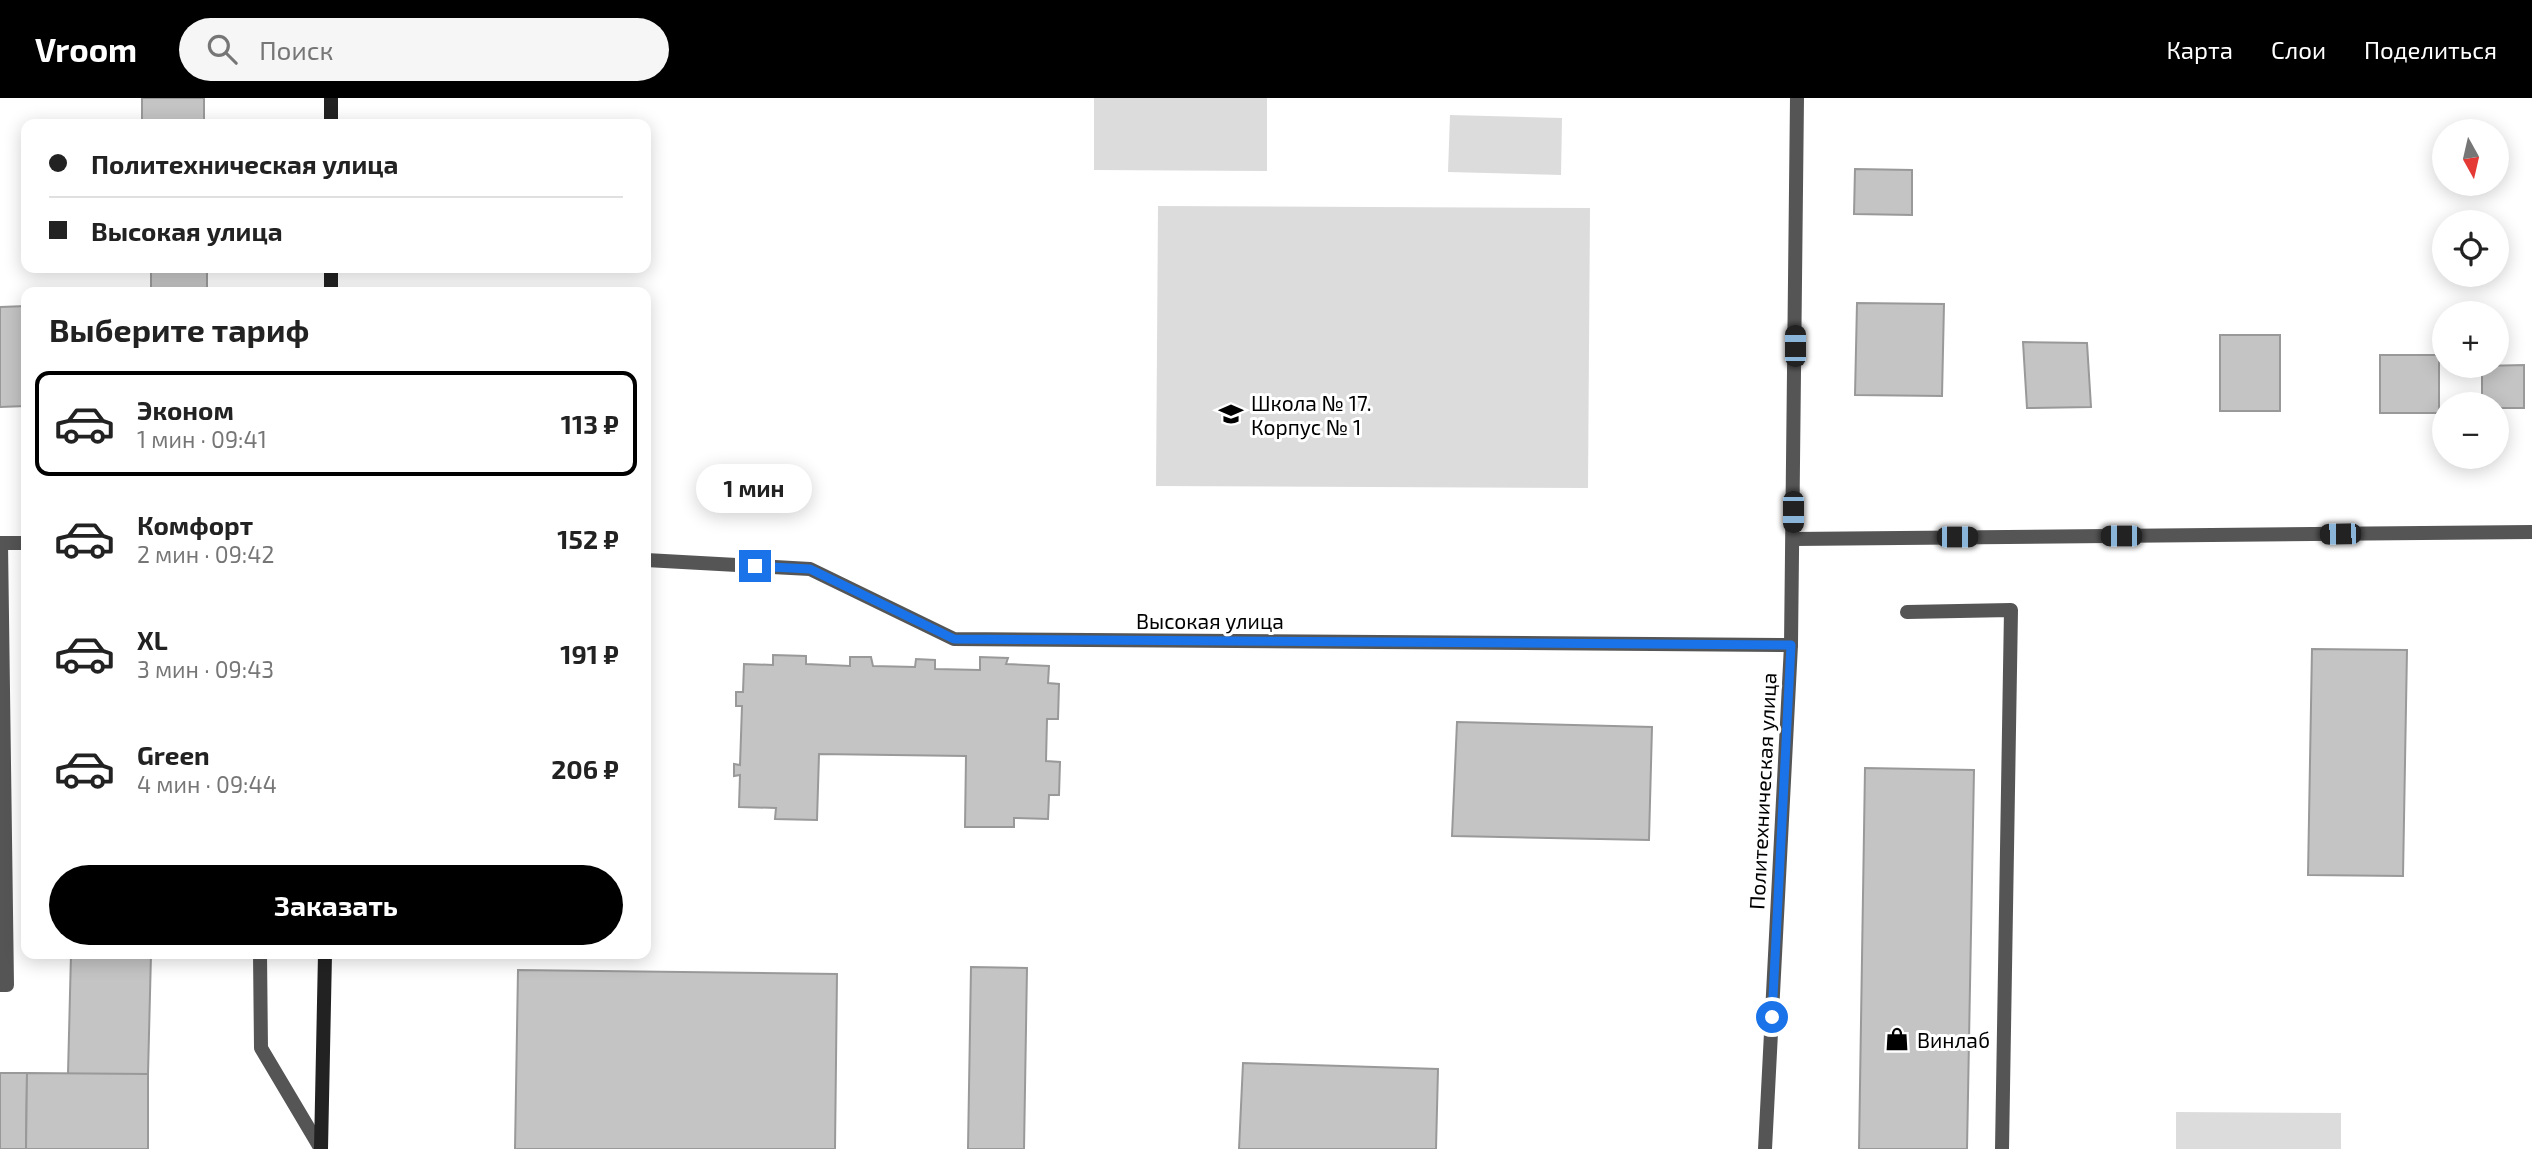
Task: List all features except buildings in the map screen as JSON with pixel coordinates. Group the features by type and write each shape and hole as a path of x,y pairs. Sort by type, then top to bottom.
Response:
{"main road":[{"path":"331,98 331,119"},
{"path":"321,1149 324,959"}],"street":[{"name":"Политехническая улица","path":"1765,1149 1791,645 1797,98"},
{"path":"1793,539 2532,532"},
{"path":"0,985 6,985 0,543 21,543"},
{"name":"Высокая улица","path":"651,560 810,569 954,639 1791,645"},
{"path":"1907,612 2011,610 2003,1149"},
{"path":"260,959 261,1048 321,1149"}],"shaded area":[{"path":"1094,98 1267,98 1267,171 1094,170"},
{"path":"1450,115 1562,118 1561,175 1448,172"},
{"path":"1158,206 1590,208 1588,488 1156,486"},
{"path":"2176,1112 2341,1113 2341,1149 2176,1149"}],"place":[{"name":"Школа № 17. Корпус № 1","path":"1231,414"},
{"name":"Винлаб","path":"1897,1039"}],"route":[{"path":"755,566 810,569 954,639 1791,645 1772,1017"}]}
